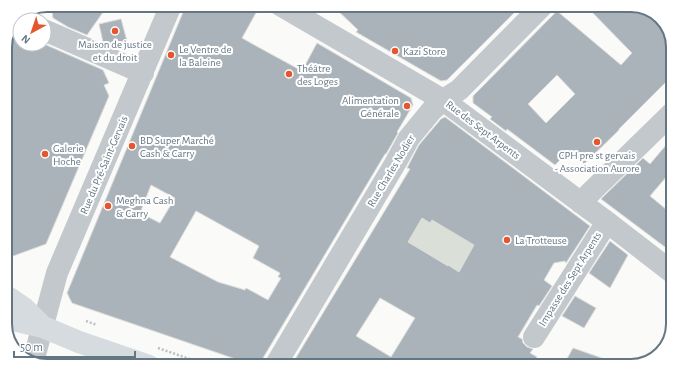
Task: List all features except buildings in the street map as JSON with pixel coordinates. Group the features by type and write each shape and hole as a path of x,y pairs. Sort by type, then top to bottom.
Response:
{"main road":[{"path":"12,300 24,308 43,327"},
{"path":"12,319 43,327 79,342 129,359"}],"street":[{"name":"Rue du Pré-Saint-Gervais","path":"35,356 57,273 168,12"},
{"name":"Rue des Sept Arpents","path":"292,12 443,100 666,268"},
{"name":"Rue Charles Nodier","path":"279,359 409,138 432,110 443,100 459,90 536,12"},
{"path":"52,33 143,73"},
{"path":"581,203 666,119"},
{"name":"Impasse des Sept Arpents","path":"534,337 606,222"}],"path":[{"path":"86,321 97,325"}],"shaded area":[{"path":"424,215 430,223 432,220 474,245 459,272 408,242"}],"place":[{"name":"Maison de justice et du droit","path":"115,31"},
{"name":"Kazi Store","path":"395,51"},
{"name":"Le Ventre de la Baleine","path":"171,55"},
{"name":"Théâtre des Loges","path":"289,74"},
{"name":"Alimentation Générale","path":"407,106"},
{"name":"CPH pre st gervais - Association Aurore","path":"597,142"},
{"name":"BD Super Marché Cash & Carry","path":"132,146"},
{"name":"Galerie Hoche","path":"45,154"},
{"name":"Meghna Cash & Carry","path":"108,206"},
{"name":"La Trotteuse","path":"507,240"}]}
